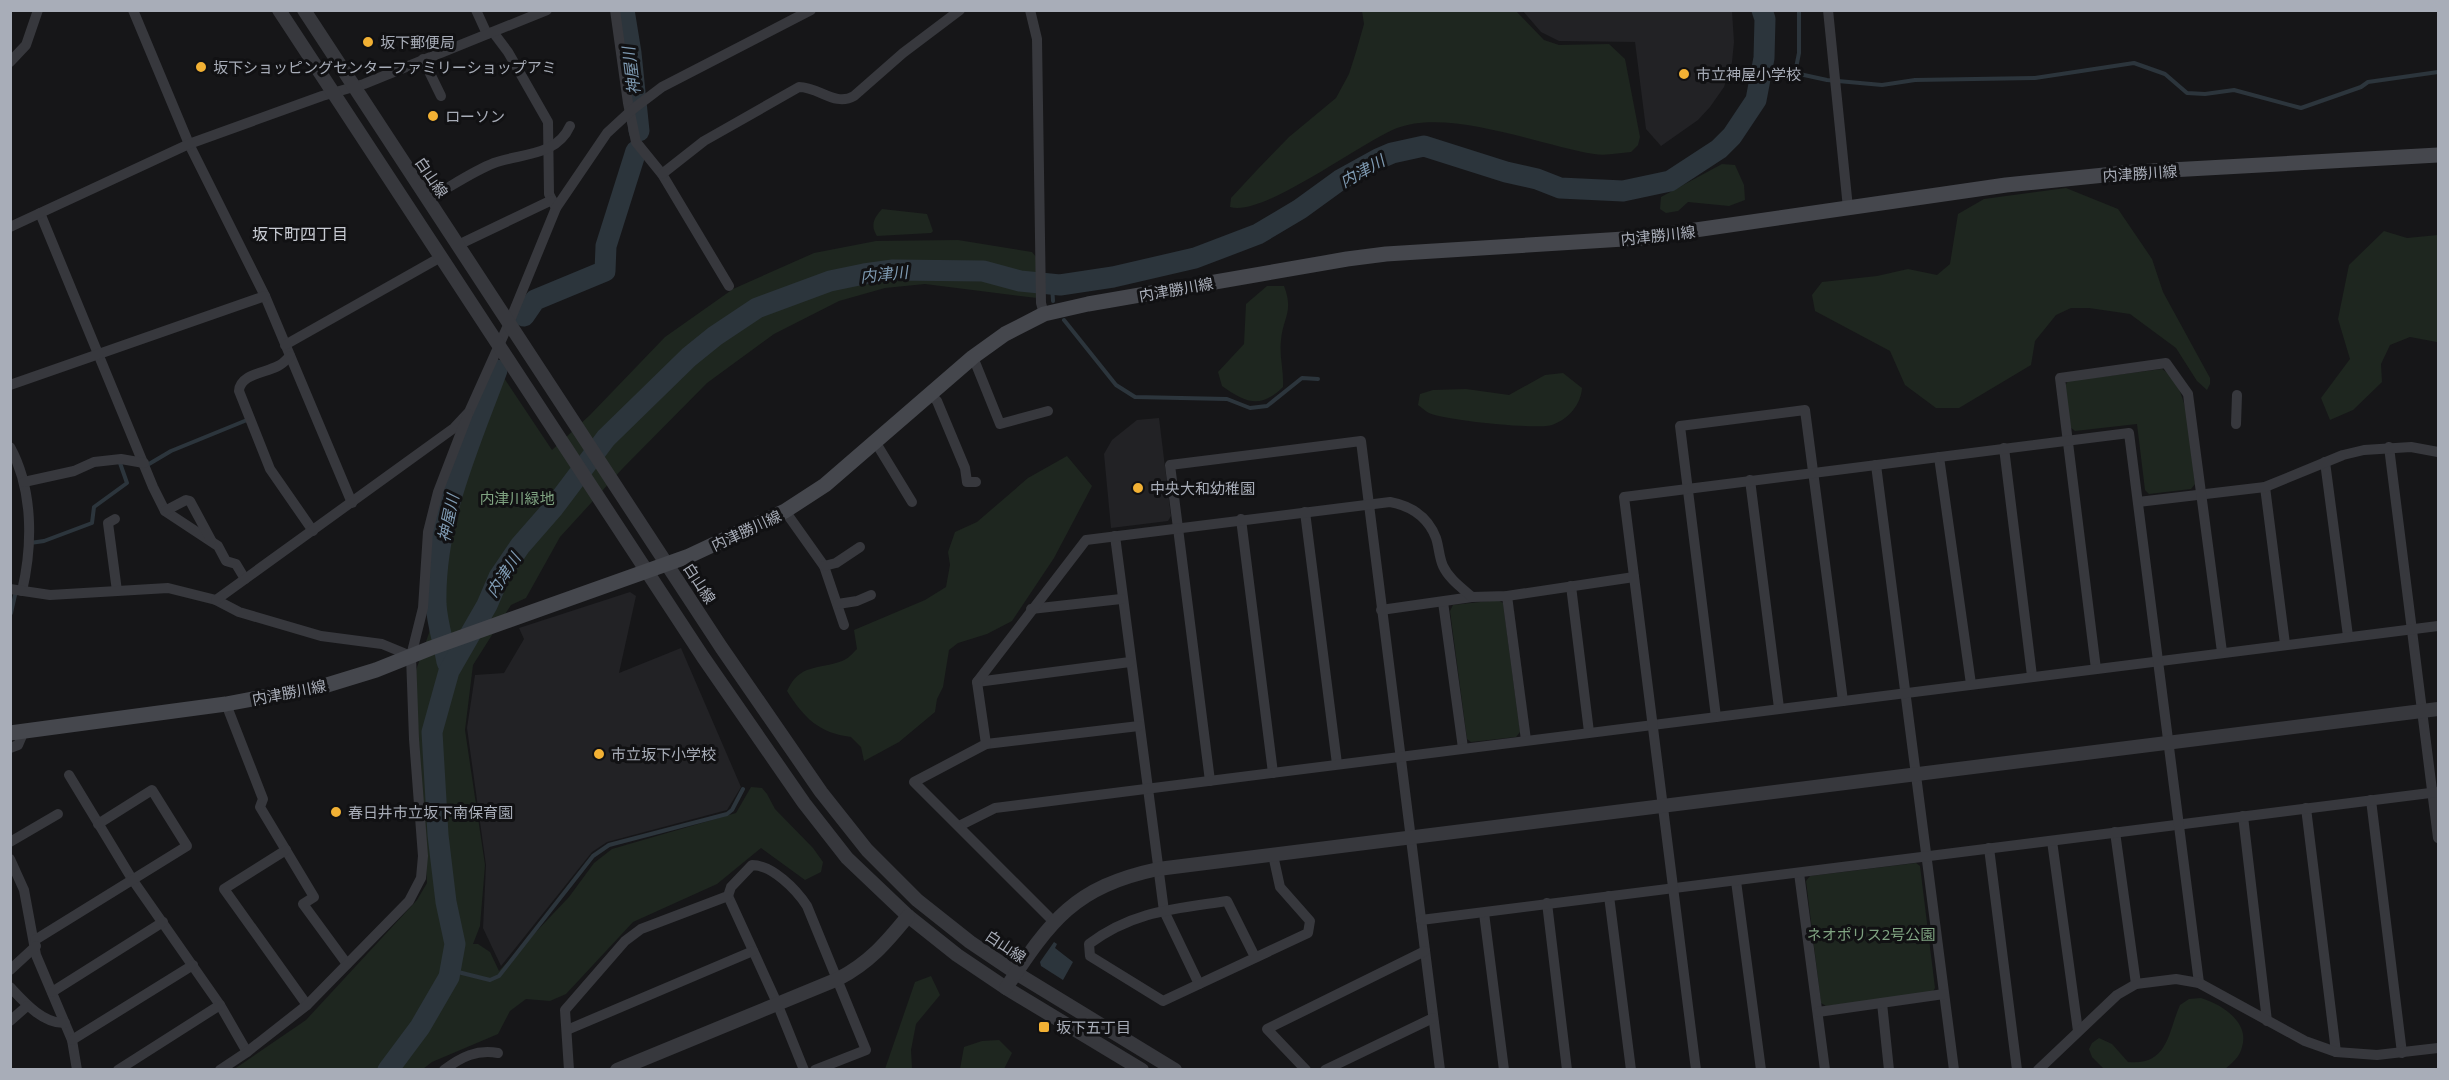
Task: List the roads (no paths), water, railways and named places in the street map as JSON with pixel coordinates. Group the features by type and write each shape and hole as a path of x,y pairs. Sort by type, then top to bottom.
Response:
{"main road":[{"name":"内津勝川線","path":"17,732 226,704 327,685 376,670 668,564 785,512 825,485 876,443 973,357 1005,334 1044,314 1088,304 1357,258 1640,238 2006,185 2134,172 2439,155"}],"street":[{"path":"10,62 26,45 38,10"},
{"path":"133,10 189,144 265,296 352,503"},
{"path":"279,10 703,657 804,803 848,858 908,916 957,955 1006,988 1142,1070"},
{"name":"白山線","path":"304,10 721,647 821,792 867,850 917,900 970,942 1016,973 1175,1070"},
{"path":"476,10 490,33 508,52 548,122 549,194 554,204"},
{"path":"10,227 189,144 353,87 547,10"},
{"path":"615,10 635,108 636,142 662,174 729,286"},
{"path":"220,1070 307,1005 409,901 421,878 423,856 414,739 411,656 423,608 428,532 438,492 469,412 509,323 554,204 607,133 662,87 811,10"},
{"path":"662,174 704,141 799,87 807,87 835,99 847,100 903,53 960,10"},
{"path":"1030,10 1037,39 1044,314"},
{"path":"1828,10 1848,208"},
{"path":"423,59 441,96"},
{"path":"428,200 493,164 550,149 565,139 570,126"},
{"path":"458,245 554,204"},
{"path":"40,213 165,511 218,546 226,561 237,564 245,579"},
{"path":"285,345 441,257"},
{"path":"10,385 265,296"},
{"path":"290,356 281,365 244,379 239,384 238,391 270,469 313,531"},
{"path":"973,357 1000,424 1048,411"},
{"path":"2096,669 2060,378 2166,363 2188,394 2222,652"},
{"path":"930,394 937,401 966,468 967,482 976,482"},
{"path":"2236,424 2237,395"},
{"path":"1716,717 1680,426 1805,410 1843,700"},
{"path":"216,600 454,428 469,412"},
{"path":"1696,1070 1624,497 2129,433 2199,983"},
{"path":"1210,781 1170,465 1361,441 1440,1070"},
{"path":"876,443 912,502"},
{"path":"10,447 23,478 27,496 27,570 22,591"},
{"path":"2389,447 2422,711 2436,792 2439,838"},
{"path":"2138,502 2265,487 2325,462 2364,450 2411,447 2439,452"},
{"path":"2004,448 2032,676"},
{"path":"1939,457 1971,684"},
{"path":"10,478 74,471 94,462 121,459 144,464"},
{"path":"2325,462 2349,636"},
{"path":"1876,465 1954,1070"},
{"path":"1750,480 1779,708"},
{"path":"2265,487 2286,644"},
{"path":"165,511 186,500 190,501 213,543"},
{"path":"986,744 977,682 1086,540 1390,502 1402,504 1427,522 1436,540 1442,565 1472,597"},
{"path":"785,512 824,567 844,625"},
{"path":"1305,512 1337,764"},
{"path":"115,519 108,524 117,591"},
{"path":"1241,519 1273,772"},
{"path":"1115,536 1164,911 1199,984"},
{"path":"824,567 836,563 860,547"},
{"path":"1381,610 1472,597 1508,596 1634,577"},
{"path":"1571,586 1589,732"},
{"path":"10,589 50,595 168,588 216,600 238,612 321,636 382,644 411,656"},
{"path":"838,604 857,601 871,595"},
{"path":"1508,596 1526,740"},
{"path":"1031,609 1122,599"},
{"path":"1443,602 1462,748"},
{"path":"960,826 995,808 2439,626"},
{"path":"977,682 1130,662"},
{"path":"226,704 263,799 260,807 314,897 303,904 347,964"},
{"path":"1006,988 1053,921 1074,904 1104,885 1158,869 2439,709"},
{"path":"1053,921 914,782 986,744 1139,726"},
{"path":"10,748 18,745 17,732"},
{"path":"69,775 132,879 220,1005 247,1052"},
{"path":"10,970 35,943 187,846 153,790 98,824"},
{"path":"1421,920 2436,792"},
{"path":"2371,800 2402,1053"},
{"path":"2306,808 2336,1052"},
{"path":"10,842 58,814"},
{"path":"2244,816 2267,1021"},
{"path":"2115,832 2136,984"},
{"path":"2052,841 2078,1031"},
{"path":"1989,848 2017,1070"},
{"path":"286,850 224,889 307,1005"},
{"path":"1255,957 1227,901 1164,911 1125,921 1106,931 1089,944 1090,956 1163,1001 1308,933 1310,921 1280,887 1273,855"},
{"path":"10,859 24,890 36,955 72,1040 77,1070"},
{"path":"804,1070 777,1003 728,896 731,887 752,865 762,865 799,893 807,906 866,1050 815,1070"},
{"path":"1799,873 1825,1070"},
{"path":"1736,881 1761,1070"},
{"path":"569,1070 565,1010 625,941 641,929 728,896"},
{"path":"1609,896 1631,1070"},
{"path":"1547,903 1567,1070"},
{"path":"1484,913 1504,1070"},
{"path":"617,1070 633,1067 777,1003 838,979 860,967 884,946 908,916"},
{"path":"52,992 163,922"},
{"path":"567,1030 753,951"},
{"path":"1306,1070 1267,1029 1425,951"},
{"path":"72,1040 193,965"},
{"path":"2041,1069 2117,995 2136,984 2176,979 2199,983 2305,1041 2336,1052 2358,1055 2439,1048"},
{"path":"10,987 27,1006 57,1024 65,1023"},
{"path":"1818,1012 1944,994"},
{"path":"1882,1003 1889,1070"},
{"path":"118,1070 220,1005"},
{"path":"10,1021 27,1006"},
{"path":"1325,1070 1433,1018"},
{"path":"444,1070 452,1063 482,1050 498,1053"}],"waterway":[{"name":"神屋川","path":"624,10 639,131"},
{"name":"内津川","path":"388,1070 420,1027 449,977 455,944 446,902 438,835 432,732 449,671 487,605 499,577 520,546 554,507 606,438 689,357 715,336 757,308 830,281 864,274 893,270 983,271 1020,281 1060,285 1113,277 1195,258 1258,234 1300,209 1340,180 1378,159 1392,153 1424,146 1506,172 1537,179 1560,188 1623,191 1670,181 1719,149 1732,136 1756,100 1764,58 1765,19 1762,10"},
{"path":"1795,73 1799,53 1799,10"},
{"path":"1760,77 1781,70 1827,80 1882,85 1915,80 2035,78 2134,63 2165,74 2187,93 2205,94 2234,90 2301,108 2361,87 2368,82 2438,72"},
{"name":"神屋川","path":"524,316 535,300 605,271 606,246 636,151"},
{"path":"1052,284 1053,301"},
{"path":"1064,320 1116,385 1135,397 1227,399 1250,408 1267,406 1302,378 1318,379"},
{"name":"神屋川","path":"447,662 436,604 441,543 455,484 497,370"},
{"path":"149,464 171,451 247,420"},
{"path":"30,543 44,541 92,523 94,507 127,483 120,463"},
{"path":"11,613 15,595"},
{"path":"450,970 490,980 499,976 593,856 609,845 727,814 732,810 743,789"}],"place":[{"name":"坂下郵便局","path":"368,42"},
{"name":"坂下ショッピングセンターファミリーショップアミ","path":"201,67"},
{"name":"市立神屋小学校","path":"1684,74"},
{"name":"ローソン","path":"433,116"},
{"name":"中央大和幼稚園","path":"1138,488"},
{"name":"市立坂下小学校","path":"599,754"},
{"name":"春日井市立坂下南保育園","path":"336,812"},
{"name":"坂下五丁目","path":"1044,1027"}],"district":[{"name":"坂下町四丁目","path":"300,234"}],"park label":[{"name":"内津川緑地","path":"517,498"},
{"name":"ネオポリス2号公園","path":"1871,934"}]}
